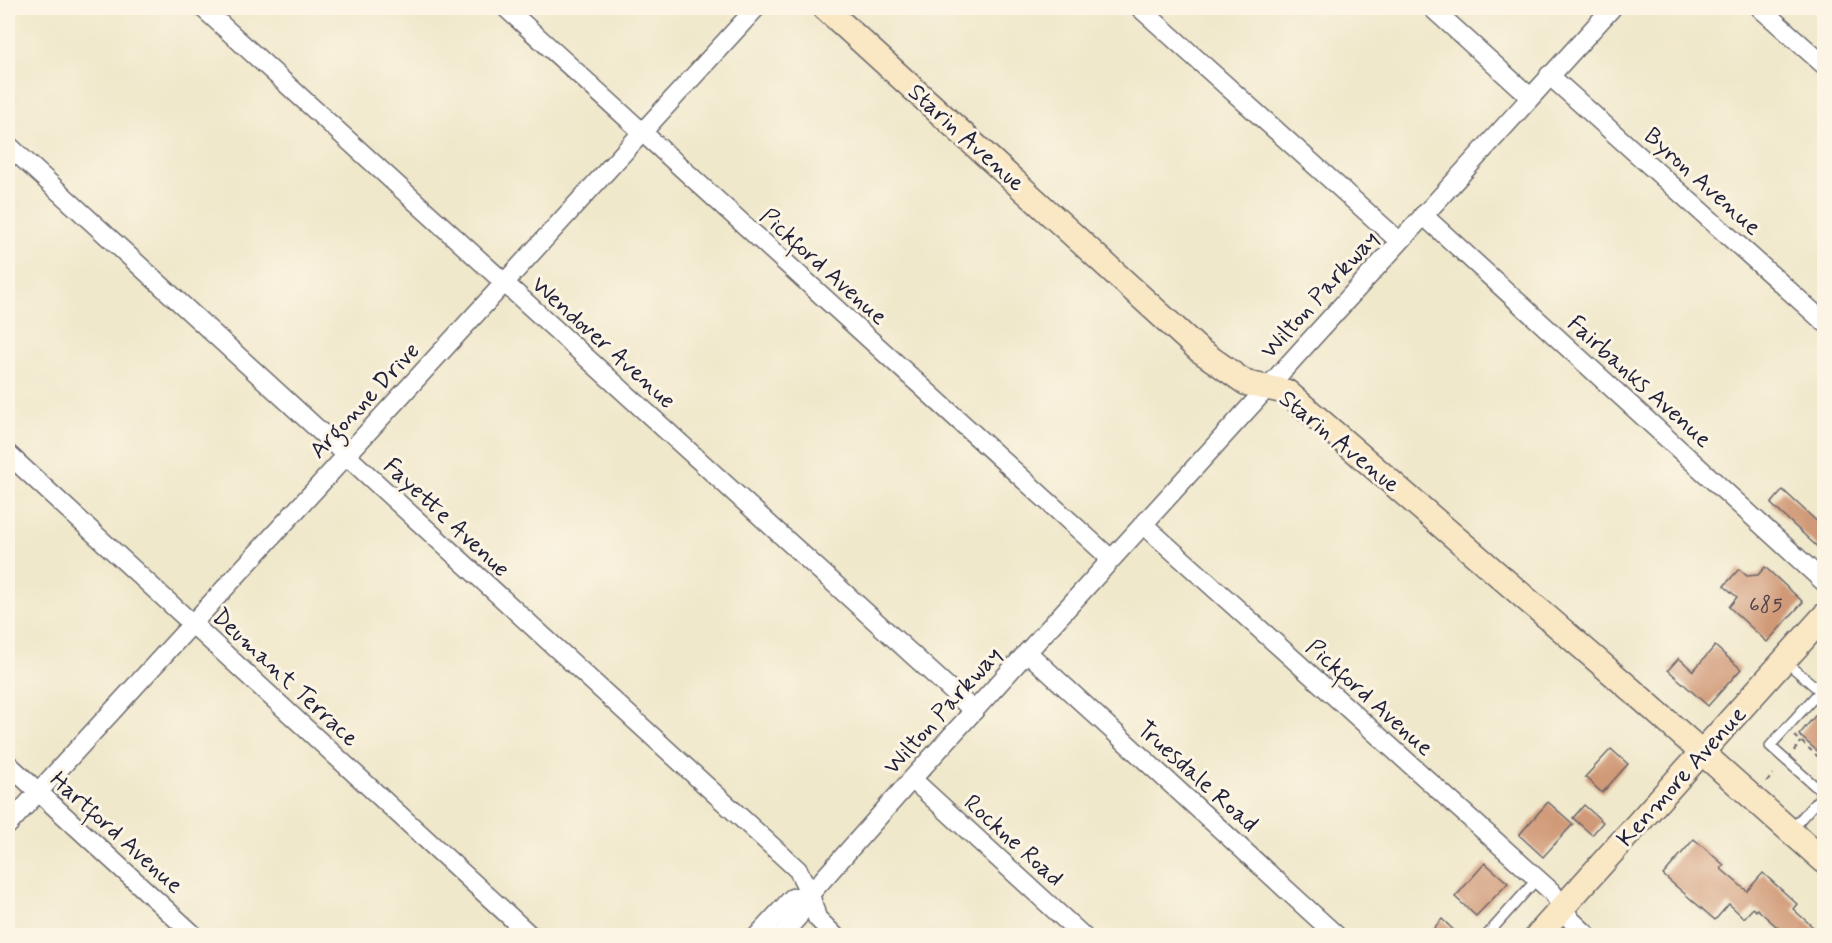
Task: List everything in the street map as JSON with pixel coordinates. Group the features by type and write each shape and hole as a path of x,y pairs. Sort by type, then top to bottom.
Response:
{"street":[{"name":"Wendover Avenue","path":"203,8 974,711"},
{"name":"Pickford Avenue","path":"506,8 1111,559"},
{"name":"Argonne Drive","path":"8,825 756,8"},
{"name":"Starin Avenue","path":"825,8 1199,350 1246,383 1287,392 1702,752 1824,861"},
{"path":"1140,8 1399,242"},
{"path":"1432,8 1530,97"},
{"path":"1549,75 1612,8"},
{"path":"1760,8 1824,65"},
{"name":"Wilton Parkway","path":"781,936 798,917 810,894 912,779 1549,75"},
{"name":"Byron Avenue","path":"1549,75 1824,322"},
{"name":"Fayette Avenue","path":"8,145 798,870 810,894 817,918 836,936"},
{"name":"Fairbanks Avenue","path":"1423,215 1824,582"},
{"name":"Deumant Terrace","path":"8,454 531,936"},
{"name":"Pickford Avenue","path":"1143,524 1552,892 1571,920 1588,936"},
{"name":"Kenmore Avenue","path":"1537,936 1824,616"},
{"name":"Truesdale Road","path":"1027,652 1337,936"},
{"name":"Hartford Avenue","path":"8,764 195,936"},
{"name":"Rockne Road","path":"912,779 1083,936"},
{"name":"Wilton Parkway","path":"757,936 792,898 810,894"}],"lane":[{"path":"1785,661 1823,694 1770,746 1824,793 1791,831"},
{"path":"1486,936 1537,879"}],"path":[{"path":"1794,735 1824,762"},
{"path":"1792,753 1802,742"},
{"path":"1767,782 1773,774"}],"building":[{"path":"1783,490 1824,528 1824,553 1771,504"},
{"path":"1765,567 1803,602 1767,642 1729,607 1737,597 1724,586 1739,569 1747,576 1758,575"},
{"path":"1715,646 1741,669 1708,706 1668,670 1679,658 1693,671"},
{"path":"1824,705 1824,757 1799,735"},
{"path":"1611,749 1628,764 1602,793 1585,777"},
{"path":"1548,802 1573,824 1543,857 1519,835"},
{"path":"1584,805 1603,822 1592,835 1573,818"},
{"path":"1694,839 1724,865 1721,869 1747,891 1763,873 1797,904 1793,909 1823,936 1787,936 1757,909 1756,911 1753,908 1744,918 1729,904 1715,920 1663,875"},
{"path":"1485,863 1508,883 1476,916 1455,897"},
{"path":"1442,919 1460,936 1427,936"}]}
